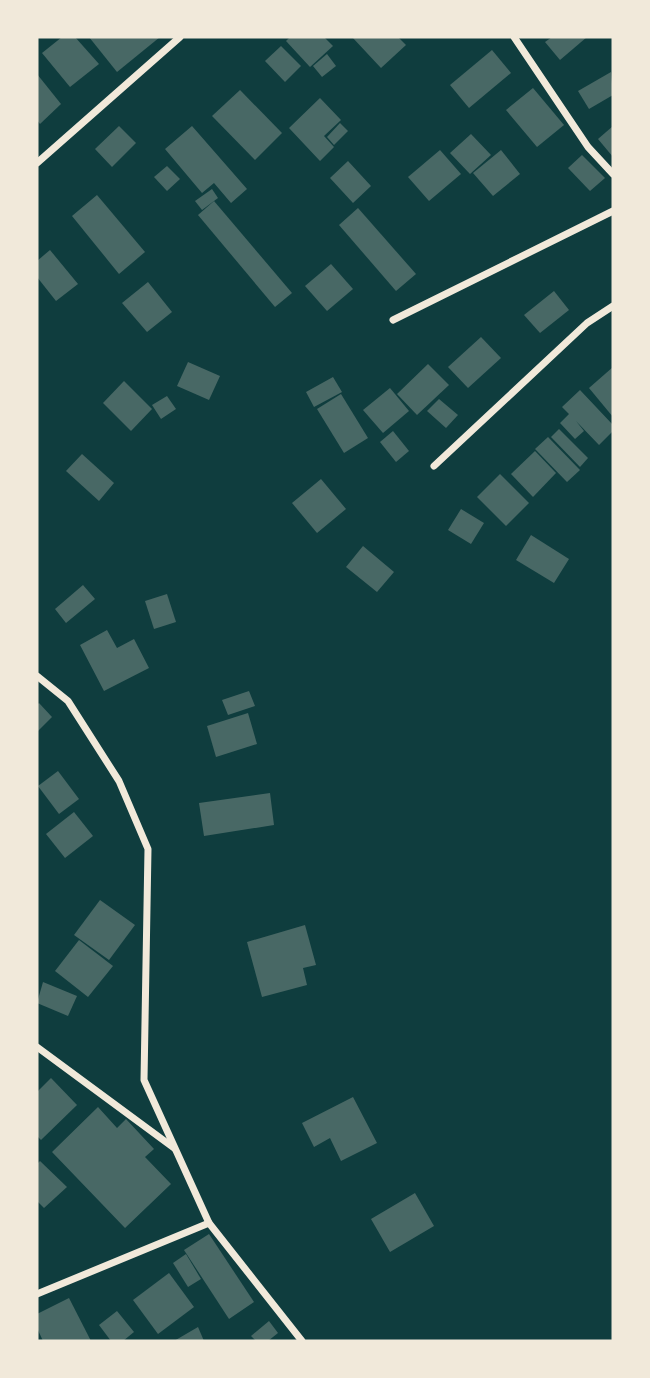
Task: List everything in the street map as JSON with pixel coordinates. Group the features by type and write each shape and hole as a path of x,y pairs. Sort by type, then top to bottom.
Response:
{"street":[{"path":"37,163 180,37"},
{"path":"514,37 588,147 613,174"},
{"path":"393,320 613,211"},
{"path":"434,466 587,323 613,306"},
{"path":"37,677 68,701 119,781 148,849 145,1080 209,1223 302,1341"},
{"path":"37,1047 176,1150"},
{"path":"37,1294 209,1223"}],"building":[{"path":"62,37 75,37 99,64 70,87 42,53"},
{"path":"89,37 160,37 117,72"},
{"path":"290,37 324,37 333,46 310,67 286,41"},
{"path":"352,37 398,37 406,45 381,68"},
{"path":"552,37 587,37 560,60 545,42"},
{"path":"281,46 301,66 285,82 265,61"},
{"path":"492,50 511,73 469,108 450,85"},
{"path":"327,54 336,66 322,77 313,66"},
{"path":"611,72 613,95 589,109 578,91"},
{"path":"37,74 61,104 40,124 37,120"},
{"path":"533,88 564,125 537,147 506,110"},
{"path":"240,90 282,133 255,160 212,116"},
{"path":"320,98 341,120 324,136 334,147 320,161 289,128"},
{"path":"340,123 348,131 334,145 327,137"},
{"path":"119,126 136,143 112,167 95,149"},
{"path":"192,126 247,189 231,203 214,183 202,193 165,149"},
{"path":"613,126 613,157 598,139"},
{"path":"471,134 491,155 470,174 450,153"},
{"path":"440,150 461,174 429,201 408,177"},
{"path":"501,150 520,174 493,196 473,173"},
{"path":"582,155 605,178 590,191 568,168"},
{"path":"348,161 371,186 353,203 330,178"},
{"path":"167,166 180,179 167,191 154,177"},
{"path":"212,189 218,198 202,210 195,201"},
{"path":"97,195 145,252 119,274 72,216"},
{"path":"214,201 292,293 275,307 198,215"},
{"path":"358,208 416,274 396,291 339,225"},
{"path":"50,250 78,284 56,301 37,277 37,261"},
{"path":"331,264 353,289 327,311 305,286"},
{"path":"148,282 172,312 147,332 122,303"},
{"path":"554,291 569,310 540,333 524,315"},
{"path":"481,337 501,358 468,388 448,367"},
{"path":"188,362 220,376 209,400 177,386"},
{"path":"428,364 449,385 417,415 397,394"},
{"path":"613,367 613,417 589,388"},
{"path":"333,377 342,392 314,407 306,392"},
{"path":"124,381 152,409 131,431 103,403"},
{"path":"390,388 409,411 383,433 363,410"},
{"path":"580,390 613,425 613,431 599,445 576,421 584,431 575,439 560,423 569,414 562,407"},
{"path":"341,394 368,438 344,453 317,409"},
{"path":"167,396 176,409 161,419 152,405"},
{"path":"439,399 458,415 446,428 427,411"},
{"path":"559,429 588,458 580,467 551,437"},
{"path":"393,431 409,451 396,462 380,442"},
{"path":"548,437 580,470 567,482 535,449"},
{"path":"535,451 556,473 533,497 511,474"},
{"path":"82,454 114,483 99,501 66,471"},
{"path":"500,474 529,503 506,526 477,497"},
{"path":"321,479 346,509 317,533 292,503"},
{"path":"461,509 484,523 471,544 448,530"},
{"path":"531,535 569,559 554,583 516,560"},
{"path":"363,546 394,572 377,592 346,567"},
{"path":"83,585 95,599 66,623 55,609"},
{"path":"167,594 176,622 154,629 145,601"},
{"path":"107,630 117,648 134,639 149,668 104,691 80,645"},
{"path":"249,691 255,706 228,715 222,700"},
{"path":"39,703 52,717 37,732 37,705"},
{"path":"248,713 257,744 216,757 207,726"},
{"path":"58,771 79,799 59,814 38,786"},
{"path":"270,793 274,825 204,836 199,803"},
{"path":"74,812 93,836 65,858 46,834"},
{"path":"100,900 135,925 109,960 74,935"},
{"path":"305,925 316,965 303,968 307,985 262,997 247,942"},
{"path":"79,940 113,966 88,997 55,971"},
{"path":"43,982 77,996 68,1016 37,1003"},
{"path":"51,1078 77,1105 41,1140 37,1136 37,1092"},
{"path":"353,1097 377,1143 341,1161 330,1138 314,1147 302,1123"},
{"path":"98,1107 117,1128 126,1119 154,1149 145,1157 171,1184 125,1228 52,1152"},
{"path":"40,1161 67,1187 44,1208 37,1201 37,1164"},
{"path":"415,1193 434,1226 390,1252 371,1219"},
{"path":"209,1234 254,1302 229,1319 184,1250"},
{"path":"186,1254 201,1279 188,1287 173,1263"},
{"path":"169,1273 194,1307 158,1334 133,1300"},
{"path":"69,1298 91,1341 43,1341 37,1328 37,1314"},
{"path":"117,1311 134,1332 123,1341 111,1341 99,1325"},
{"path":"269,1321 278,1333 268,1341 256,1341 251,1336"},
{"path":"198,1327 204,1341 174,1341"}]}
